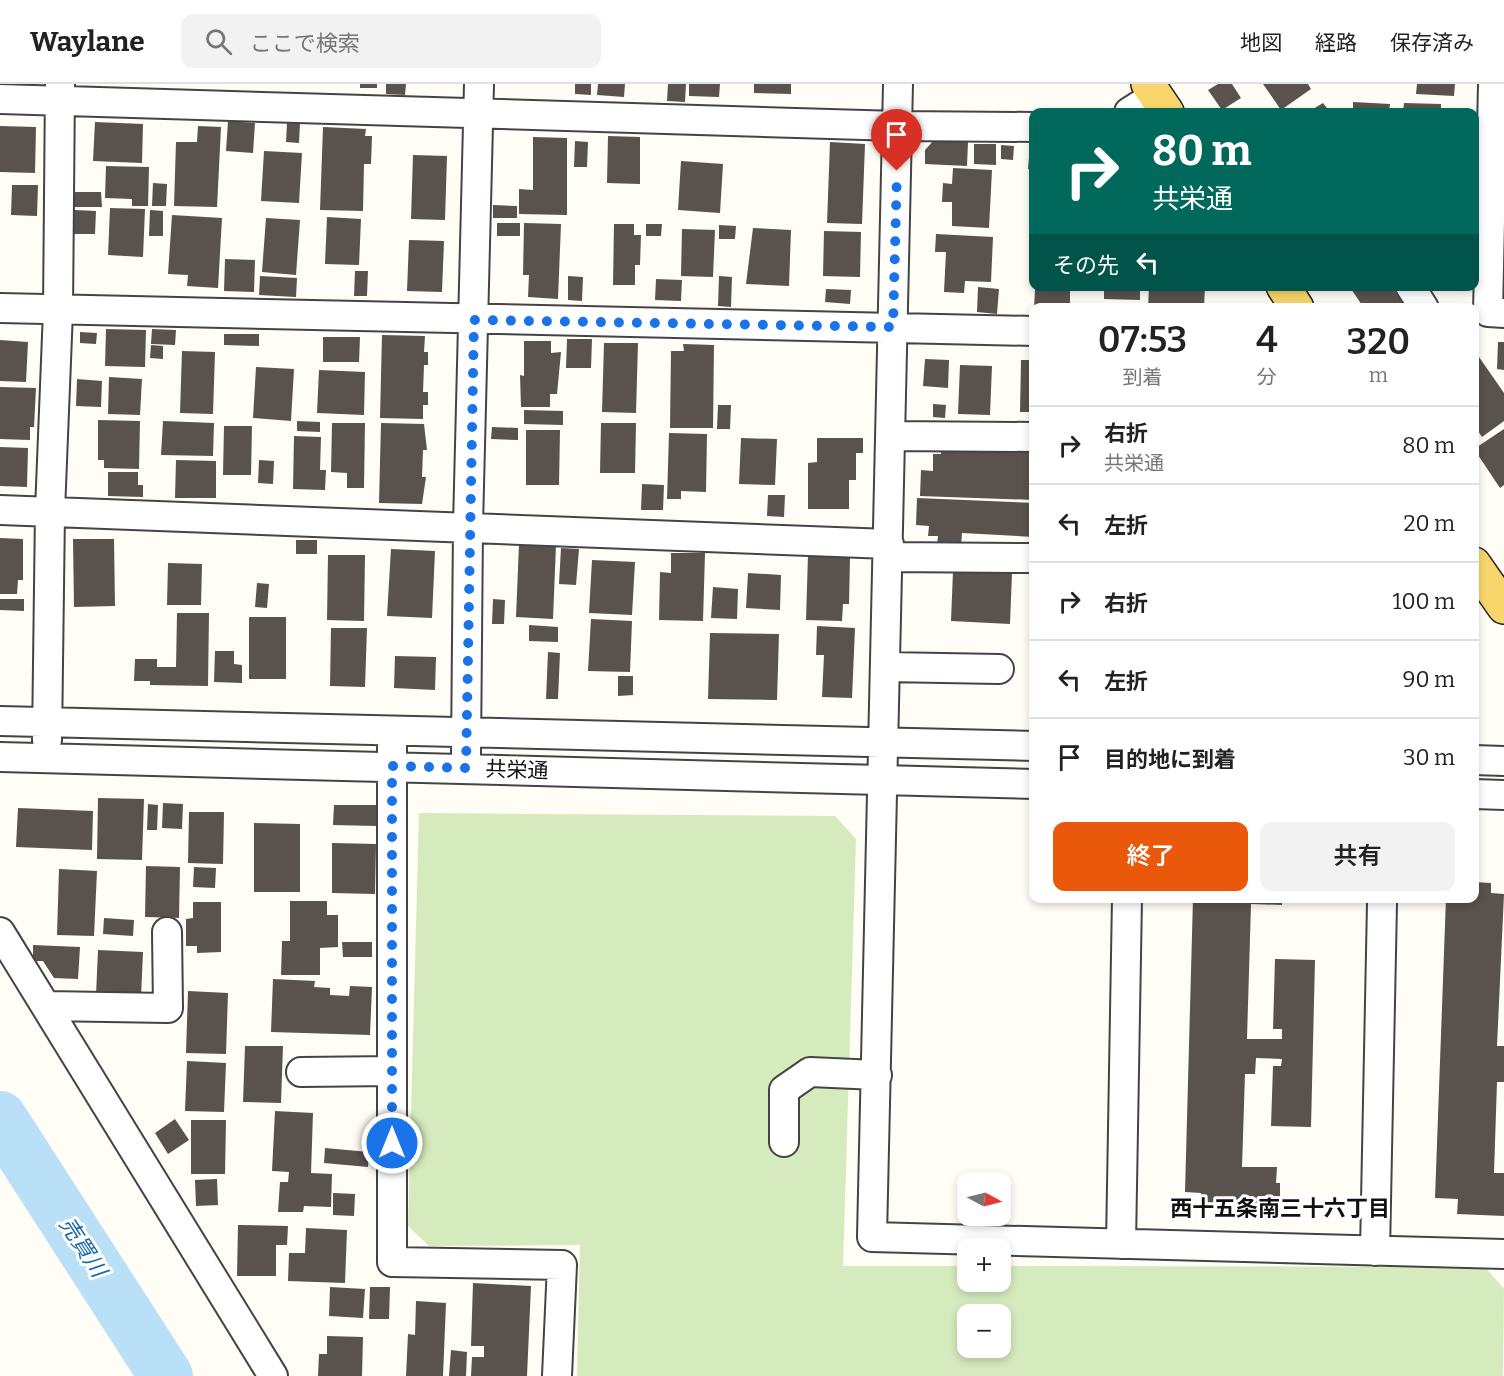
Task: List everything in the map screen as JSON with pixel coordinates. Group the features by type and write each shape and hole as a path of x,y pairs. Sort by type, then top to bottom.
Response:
{"main road":[{"path":"1479,571 1504,607"}],"street":[{"path":"466,768 468,526 479,84"},
{"path":"898,84 885,743 872,1237 1504,1254"},
{"path":"1489,315 1493,84"},
{"path":"47,757 50,511 58,311 59,92"},
{"path":"0,99 59,92 478,115 898,126 1029,127"},
{"path":"0,308 1029,331"},
{"path":"891,436 1029,437"},
{"path":"0,510 468,526 1029,558"},
{"path":"886,667 999,669"},
{"name":"共栄通","path":"0,721 1029,746"},
{"path":"393,732 392,1262 562,1265 557,1376"},
{"name":"共栄通","path":"0,757 1029,783"},
{"path":"1479,760 1504,761"},
{"path":"1479,794 1504,795"},
{"path":"1121,1244 1127,903"},
{"path":"1375,1251 1382,903"},
{"path":"0,932 273,1376"},
{"path":"46,1006 168,1008 167,932"},
{"path":"301,1072 392,1071"},
{"path":"784,1142 784,1090 810,1072 876,1075"}],"green space":[{"path":"419,813 835,816 856,839 843,1266 957,1266 957,1292 1011,1292 1011,1266 1485,1267 1504,1289 1503,1376 577,1376 580,1245 429,1246 408,1226"}],"building":[{"path":"360,84 377,84 377,88 360,88"},
{"path":"386,84 406,84 405,95 386,94"},
{"path":"575,84 591,84 591,95 575,94"},
{"path":"598,84 625,84 624,97 597,95"},
{"path":"668,84 686,84 685,102 667,101"},
{"path":"689,84 720,84 719,97 689,96"},
{"path":"754,84 791,84 791,94 754,93"},
{"path":"1218,84 1232,84 1241,98 1225,108 1221,108 1208,90"},
{"path":"1263,84 1308,84 1311,89 1284,108 1280,108"},
{"path":"1417,84 1455,84 1454,96 1416,94"},
{"path":"1353,102 1390,104 1390,108 1353,108"},
{"path":"1323,103 1327,108 1315,108"},
{"path":"1404,103 1441,104 1441,108 1403,108"},
{"path":"228,121 255,123 253,153 226,151"},
{"path":"95,122 143,124 142,163 93,161"},
{"path":"287,123 300,123 299,143 286,142"},
{"path":"0,126 36,127 35,173 0,172"},
{"path":"198,126 221,127 217,207 174,206 176,142 197,142"},
{"path":"323,127 366,129 365,136 372,136 371,164 364,164 363,211 320,210"},
{"path":"608,136 640,137 640,184 607,183"},
{"path":"533,137 567,138 567,215 519,214 519,189 533,190"},
{"path":"934,140 968,142 967,166 925,164 925,150"},
{"path":"575,141 588,142 587,167 574,167"},
{"path":"830,142 865,144 862,224 827,223"},
{"path":"974,144 996,144 996,165 974,164"},
{"path":"1001,145 1014,146 1013,160 1001,159"},
{"path":"264,151 302,153 299,203 261,201"},
{"path":"413,155 447,156 445,220 411,219"},
{"path":"681,161 723,164 720,213 678,210"},
{"path":"106,166 149,167 148,206 132,206 132,199 105,198"},
{"path":"953,168 992,170 989,228 952,226 952,202 942,202 943,183 952,184"},
{"path":"153,183 167,184 166,206 152,206"},
{"path":"12,185 38,185 37,216 11,215"},
{"path":"74,192 101,192 102,207 74,207"},
{"path":"493,205 517,206 517,218 493,218"},
{"path":"110,208 145,209 143,257 108,255"},
{"path":"74,210 96,211 95,234 73,234"},
{"path":"150,210 163,211 163,236 149,236"},
{"path":"172,215 222,218 218,288 187,286 188,275 168,274"},
{"path":"327,217 361,219 359,265 325,264"},
{"path":"266,218 300,220 296,275 262,272"},
{"path":"497,223 520,223 520,236 497,236"},
{"path":"524,223 561,224 558,299 528,297 529,275 523,275"},
{"path":"614,224 634,224 634,235 641,235 640,265 635,265 635,285 613,285"},
{"path":"646,224 662,224 661,236 646,236"},
{"path":"719,225 736,226 735,239 719,239"},
{"path":"753,228 791,230 789,286 746,284"},
{"path":"682,229 715,230 713,277 681,276"},
{"path":"824,231 861,232 860,277 823,276"},
{"path":"936,234 993,237 991,282 965,281 964,293 944,292 946,252 935,252"},
{"path":"409,240 444,241 442,292 407,291"},
{"path":"225,259 255,260 254,292 224,291"},
{"path":"355,271 368,271 367,296 354,296"},
{"path":"260,276 297,278 296,297 259,295"},
{"path":"568,276 583,277 582,301 568,300"},
{"path":"719,276 732,277 731,307 718,306"},
{"path":"656,279 682,280 681,301 655,300"},
{"path":"978,287 999,289 997,314 977,312"},
{"path":"826,289 851,290 850,304 825,302"},
{"path":"1035,291 1070,291 1070,303 1034,303"},
{"path":"1104,291 1140,291 1140,300 1104,299"},
{"path":"1149,291 1205,291 1204,303 1148,303"},
{"path":"1352,291 1394,291 1403,303 1361,303"},
{"path":"106,329 146,330 145,367 105,366"},
{"path":"152,329 176,330 175,345 151,344"},
{"path":"80,332 97,333 96,344 80,343"},
{"path":"224,334 259,334 259,346 224,345"},
{"path":"382,335 425,336 424,352 428,352 428,365 424,365 423,392 428,392 428,405 423,405 423,419 380,418"},
{"path":"323,337 360,337 359,362 323,362"},
{"path":"567,339 592,339 591,368 566,368"},
{"path":"0,340 28,342 26,382 0,381"},
{"path":"524,341 551,341 551,353 561,352 557,394 550,394 550,407 521,407 520,375 524,376"},
{"path":"1498,342 1504,342 1504,370 1497,369"},
{"path":"604,343 638,343 636,413 602,412"},
{"path":"683,344 714,345 713,428 670,428 671,351 684,351"},
{"path":"151,345 163,346 163,359 150,358"},
{"path":"182,351 215,352 213,414 180,413"},
{"path":"1479,357 1504,393 1504,421 1482,437 1479,432"},
{"path":"925,359 949,360 948,388 923,386"},
{"path":"1021,360 1029,360 1029,412 1020,412"},
{"path":"960,365 992,366 990,415 958,414"},
{"path":"256,367 294,369 291,421 253,418"},
{"path":"319,370 365,372 364,415 317,413"},
{"path":"109,377 142,379 140,415 108,414"},
{"path":"77,379 102,381 101,407 76,406"},
{"path":"0,387 36,388 34,427 30,427 30,440 0,439"},
{"path":"933,404 946,405 945,418 933,417"},
{"path":"718,405 731,405 730,429 717,429"},
{"path":"524,410 563,411 563,425 524,424"},
{"path":"98,420 140,421 139,469 104,468 104,460 98,460"},
{"path":"163,421 214,423 213,456 161,455"},
{"path":"297,421 320,422 320,432 297,431"},
{"path":"332,423 365,423 364,488 347,488 347,473 331,472"},
{"path":"381,423 424,424 427,450 423,450 422,477 426,477 422,504 379,503"},
{"path":"601,423 636,423 635,473 600,473"},
{"path":"224,426 252,426 251,475 223,475"},
{"path":"492,427 518,428 518,440 491,439"},
{"path":"1504,429 1504,485 1500,488 1479,456 1479,446"},
{"path":"526,430 560,430 559,485 526,485"},
{"path":"669,433 707,434 706,492 681,491 681,499 667,499"},
{"path":"294,436 321,437 320,470 326,470 325,490 293,489"},
{"path":"741,438 777,439 775,485 739,484"},
{"path":"817,438 863,438 863,453 856,453 856,480 849,480 849,509 808,509 808,463 817,462"},
{"path":"941,446 1029,449 1029,500 920,496 921,470 933,471 933,454 941,454"},
{"path":"0,447 28,448 27,487 0,486"},
{"path":"176,460 216,461 216,498 175,498"},
{"path":"259,460 274,461 273,484 258,483"},
{"path":"108,472 138,472 138,485 143,485 143,497 108,496"},
{"path":"642,484 664,485 663,510 641,510"},
{"path":"768,495 785,495 784,517 767,516"},
{"path":"917,498 1029,503 1029,537 962,533 961,547 937,545 938,536 928,536 929,526 916,525"},
{"path":"0,538 23,539 23,580 18,580 17,594 0,594"},
{"path":"73,539 114,539 115,606 74,607"},
{"path":"296,540 317,540 317,554 296,554"},
{"path":"519,544 556,545 553,619 516,617"},
{"path":"561,548 579,549 576,585 559,584"},
{"path":"391,549 435,551 432,618 387,616"},
{"path":"671,553 705,553 703,621 659,620 660,572 671,573"},
{"path":"328,555 365,555 364,621 327,620"},
{"path":"808,555 850,557 849,604 843,604 842,621 806,620"},
{"path":"592,560 635,562 632,615 589,613"},
{"path":"168,563 202,564 201,605 167,605"},
{"path":"953,571 1012,573 1010,624 951,621"},
{"path":"748,573 781,575 780,610 746,608"},
{"path":"257,583 269,584 267,608 255,607"},
{"path":"713,587 738,589 737,619 711,618"},
{"path":"0,599 24,599 24,611 0,610"},
{"path":"493,599 505,600 504,624 492,624"},
{"path":"177,613 209,613 208,686 150,685 150,681 134,681 135,659 157,659 157,667 176,667"},
{"path":"249,617 286,617 286,679 249,679"},
{"path":"591,619 632,621 630,672 588,671"},
{"path":"529,625 558,627 558,642 529,641"},
{"path":"817,626 855,628 852,698 822,697 824,655 816,655"},
{"path":"331,628 367,628 365,687 330,686"},
{"path":"710,633 779,634 777,700 708,699"},
{"path":"215,651 234,651 234,664 242,665 242,683 214,682"},
{"path":"548,652 560,653 558,699 546,699"},
{"path":"395,656 436,657 435,690 394,688"},
{"path":"618,676 633,676 633,695 618,696"},
{"path":"98,798 144,799 142,860 97,859"},
{"path":"163,803 183,804 182,829 162,828"},
{"path":"148,804 158,805 157,830 147,830"},
{"path":"334,805 378,805 377,826 333,825"},
{"path":"18,808 93,811 92,850 16,847"},
{"path":"189,812 224,812 223,864 188,863"},
{"path":"254,823 300,824 300,892 254,892"},
{"path":"332,843 376,844 375,894 332,893"},
{"path":"146,866 180,867 179,918 145,917"},
{"path":"194,867 216,868 215,888 193,887"},
{"path":"59,869 97,871 94,936 57,935"},
{"path":"1479,882 1491,883 1491,893 1504,894 1497,1046 1504,1046 1504,1082 1497,1082 1494,1173 1504,1173 1504,1216 1457,1214 1458,1199 1435,1198 1446,903 1479,903"},
{"path":"290,901 327,901 327,915 338,915 338,947 320,948 320,975 281,975 282,941 290,941"},
{"path":"193,902 221,902 221,952 197,953 197,946 186,946 186,919 193,918"},
{"path":"1193,903 1282,903 1282,905 1251,904 1247,1039 1282,1039 1282,1029 1273,1029 1275,959 1315,960 1311,1127 1271,1126 1273,1066 1281,1066 1282,1059 1256,1058 1255,1074 1245,1074 1242,1167 1277,1167 1276,1183 1280,1183 1280,1204 1245,1203 1245,1208 1200,1207 1201,1193 1185,1192"},
{"path":"104,918 134,920 133,936 103,934"},
{"path":"342,942 372,942 372,957 343,957"},
{"path":"33,945 80,947 78,979 54,978 43,961 33,961"},
{"path":"98,950 143,952 141,997 96,995"},
{"path":"273,979 315,981 314,987 330,988 330,995 349,996 350,986 372,987 370,1035 271,1032"},
{"path":"188,991 228,993 226,1054 186,1053"},
{"path":"245,1046 283,1046 281,1103 243,1102"},
{"path":"187,1061 226,1063 224,1112 185,1111"},
{"path":"275,1111 313,1113 311,1173 332,1174 331,1207 304,1206 303,1212 278,1212 280,1182 288,1182 289,1172 272,1171"},
{"path":"175,1119 189,1140 168,1154 155,1133"},
{"path":"191,1120 226,1120 225,1174 191,1174"},
{"path":"325,1148 369,1152 368,1167 324,1163"},
{"path":"217,1179 218,1205 196,1206 195,1180"},
{"path":"333,1193 355,1194 354,1216 333,1215"},
{"path":"238,1225 288,1226 287,1245 276,1245 276,1276 237,1276"},
{"path":"306,1228 347,1230 345,1283 288,1281 289,1253 305,1253"},
{"path":"473,1283 531,1286 527,1376 471,1376 472,1357 484,1357 484,1346 471,1346"},
{"path":"330,1287 365,1289 363,1318 329,1316"},
{"path":"370,1287 390,1287 389,1319 369,1319"},
{"path":"416,1301 446,1303 443,1376 406,1376 408,1334 415,1335"},
{"path":"327,1336 363,1337 362,1376 318,1376 319,1354 327,1354"},
{"path":"451,1350 467,1352 466,1376 449,1376"}],"waterway":[{"name":"売買川","path":"0,1118 166,1376"}],"district":[{"name":"西十五条南三十六丁目","path":"1280,1208"}],"route":[{"path":"392,1143 392,766 466,768 468,526 474,320 893,327 897,171"}]}
